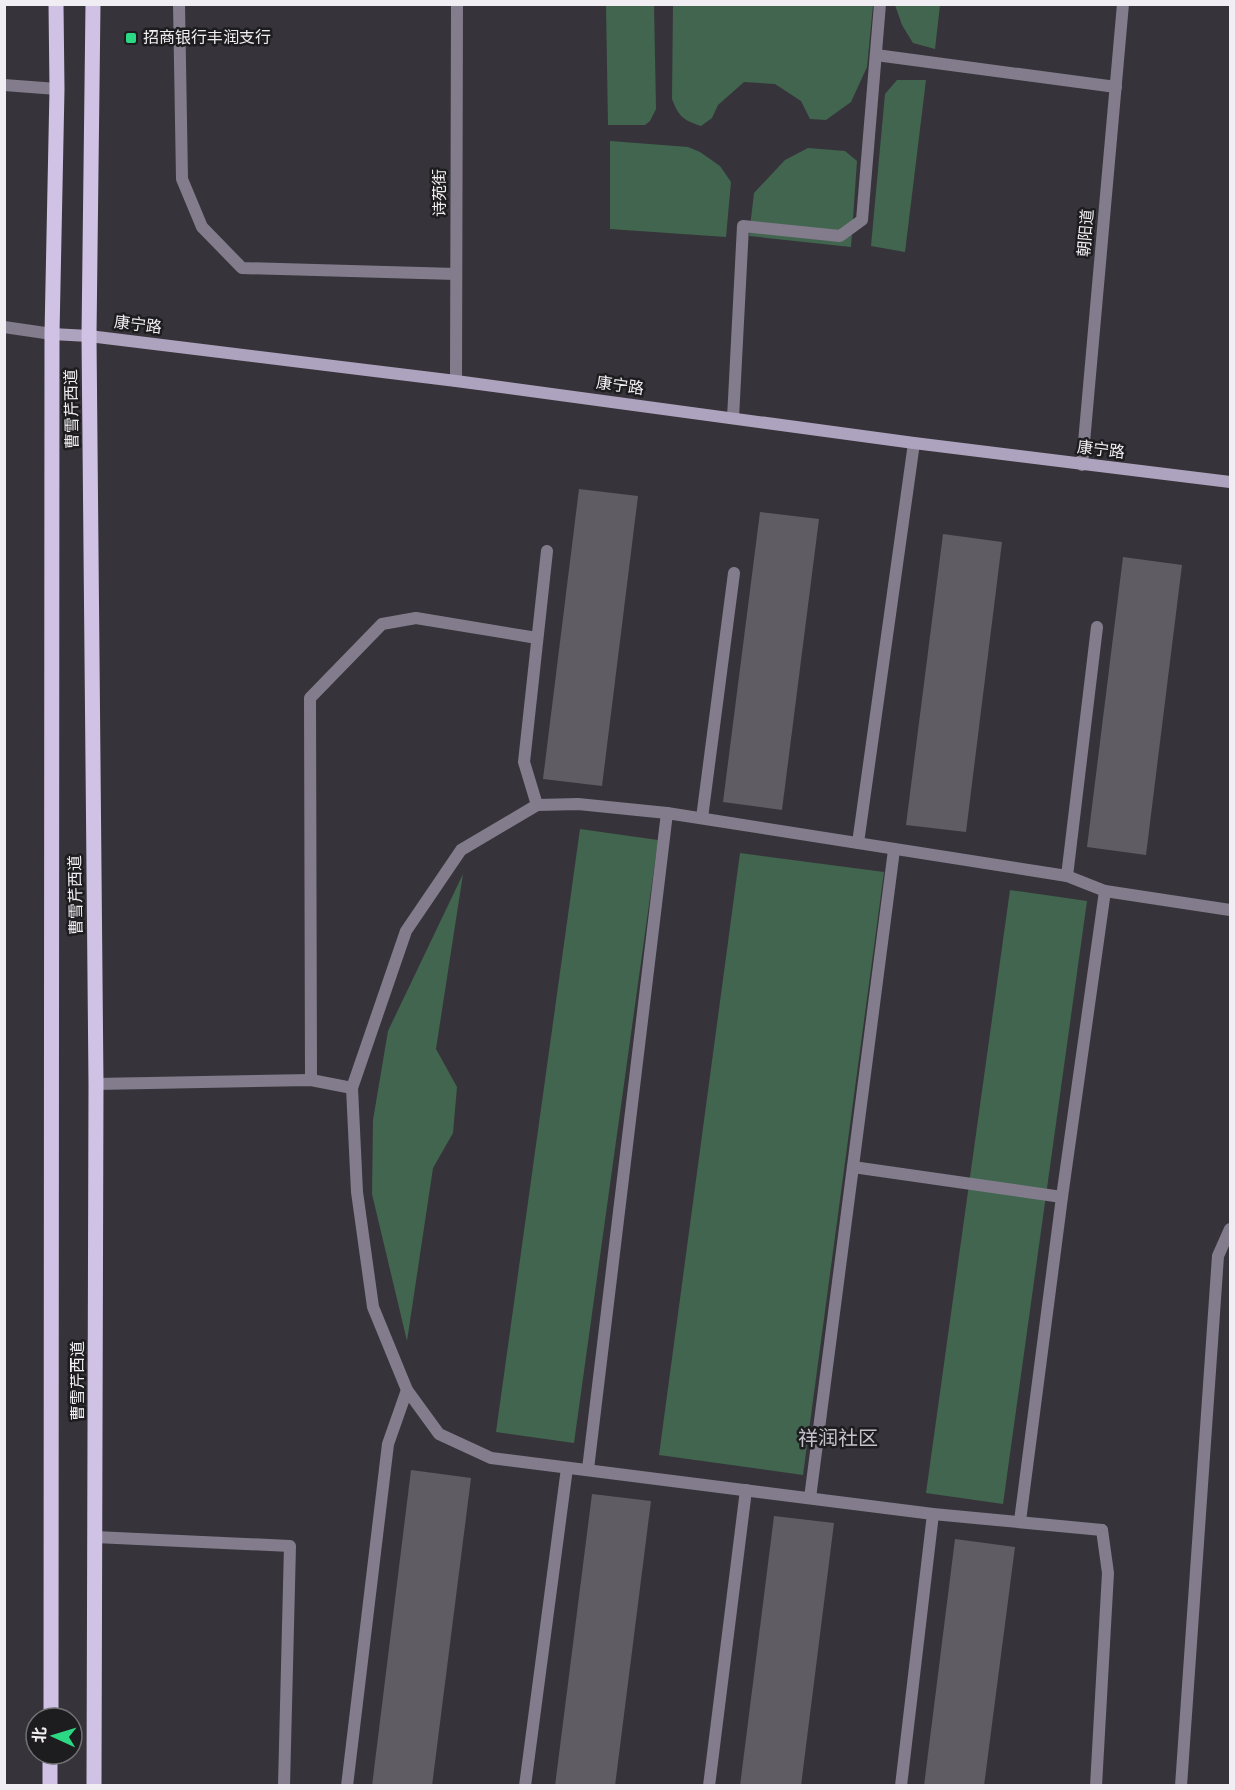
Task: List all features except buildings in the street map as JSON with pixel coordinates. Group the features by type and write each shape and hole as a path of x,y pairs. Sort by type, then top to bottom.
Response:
{"main road":[{"name":"曹雪芹西道","path":"51,1706 52,334 57,89 56,4"},
{"name":"曹雪芹西道","path":"93,4 89,336 96,1084 94,1785"},
{"name":"康宁路","path":"52,334 89,336 456,381 1082,465 1230,482"},
{"path":"50,1766 50,1785"}],"street":[{"path":"179,4 182,179 202,227 242,268 456,274"},
{"name":"诗苑街","path":"456,381 457,4"},
{"path":"733,418 743,226 840,236 862,220 880,4"},
{"name":"朝阳道","path":"1082,465 1124,4"},
{"path":"876,55 1116,87"},
{"path":"4,85 57,89"},
{"name":"康宁路","path":"4,327 52,334"},
{"path":"858,843 914,443"},
{"path":"537,805 524,762 547,550"},
{"path":"702,818 734,573"},
{"path":"311,1080 310,698 382,624 416,618 537,638"},
{"path":"1067,876 1097,627"},
{"path":"1096,1785 1108,1573 1102,1530 933,1514 492,1458 439,1434 408,1390 373,1307 357,1192 352,1088 406,931 461,850 537,805 578,804 702,818 1067,876 1105,891 1230,910"},
{"path":"588,1470 667,813"},
{"path":"810,1498 894,850"},
{"path":"1020,1521 1105,891"},
{"path":"96,1084 311,1080 352,1088"},
{"path":"854,1167 1062,1197"},
{"path":"1181,1785 1218,1256 1230,1229"},
{"path":"347,1785 388,1444 408,1390"},
{"path":"525,1785 567,1468"},
{"path":"710,1785 746,1490"},
{"path":"900,1785 933,1514"},
{"path":"95,1537 290,1546 284,1785"}],"green space":[{"path":"606,5 654,5 656,109 650,121 645,125 608,125"},
{"path":"673,5 873,5 867,67 851,102 826,120 810,119 801,101 775,84 744,82 718,105 712,118 701,126 682,117 672,99"},
{"path":"895,5 940,5 935,49 913,43 902,25"},
{"path":"897,80 926,80 905,252 871,246 885,94"},
{"path":"610,141 688,147 700,152 720,166 731,182 726,237 610,229"},
{"path":"808,148 845,151 857,161 851,247 749,236 754,193 785,160"},
{"path":"580,829 658,840 574,1443 496,1432"},
{"path":"740,853 884,872 803,1475 659,1455"},
{"path":"463,874 436,1049 457,1087 453,1133 433,1168 407,1341 372,1194 373,1120 388,1031"},
{"path":"1010,890 1087,901 1003,1504 926,1493"}],"place":[{"name":"招商银行丰润支行","path":"131,38"}],"district":[{"name":"祥润社区","path":"838,1439"}]}
